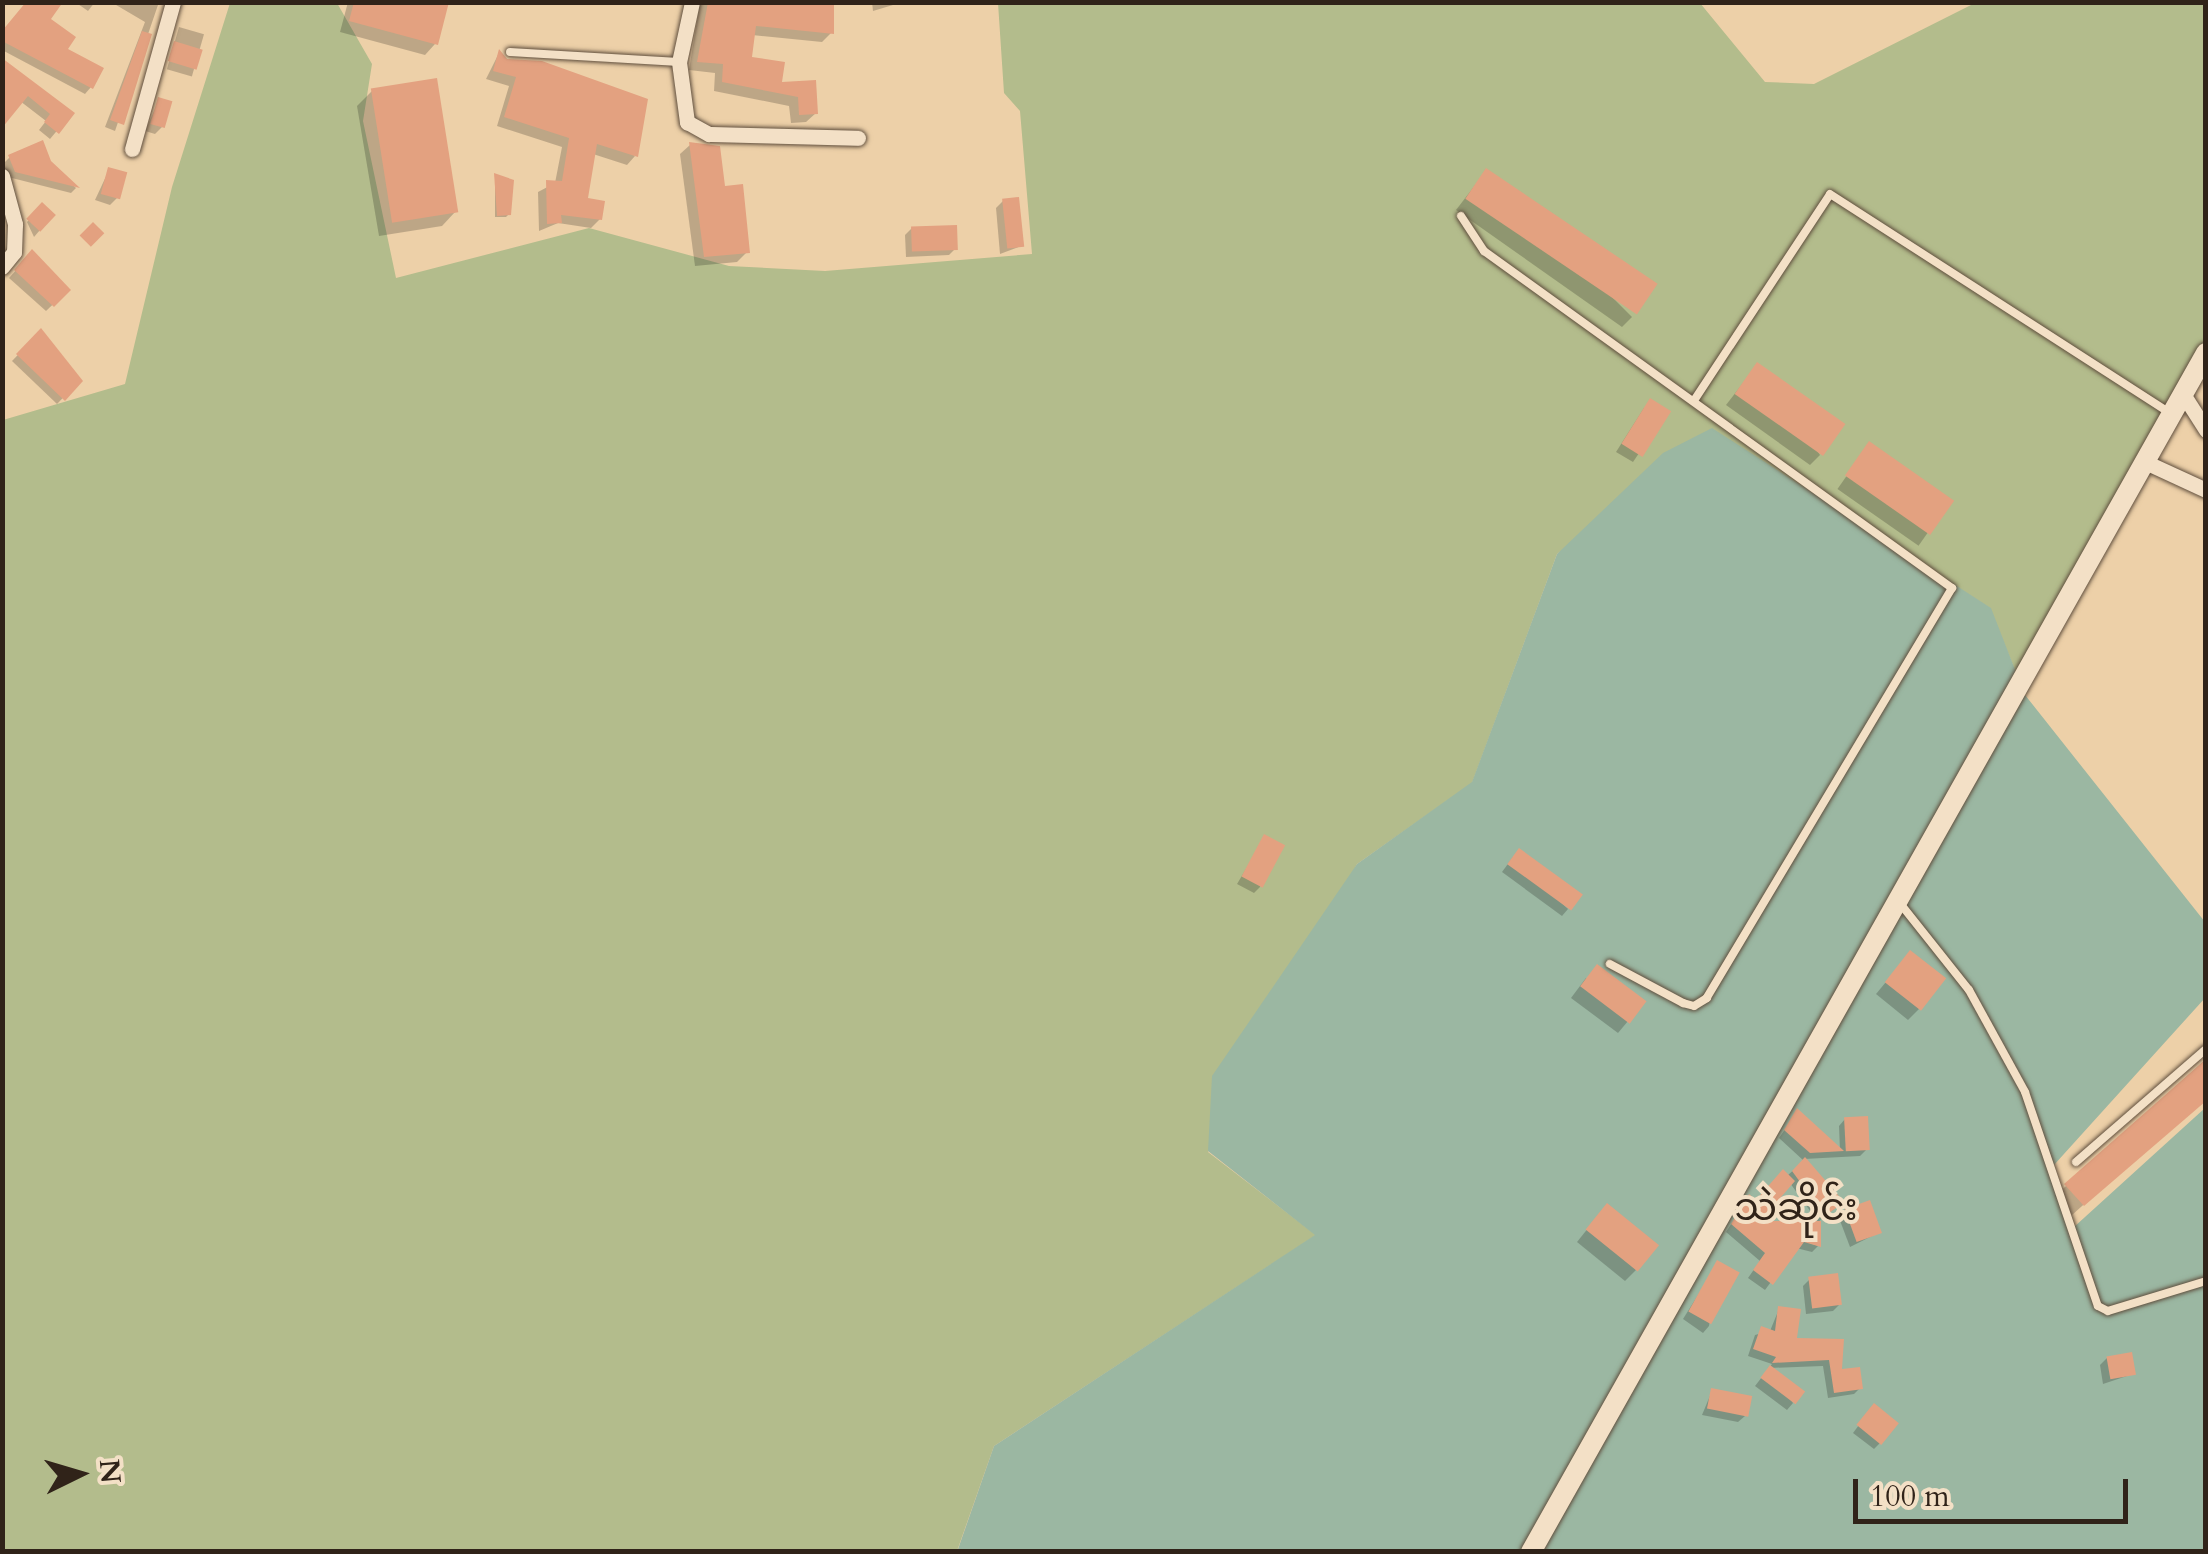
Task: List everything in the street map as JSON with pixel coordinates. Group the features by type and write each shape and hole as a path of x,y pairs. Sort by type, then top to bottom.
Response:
{"street":[{"path":"132,149 173,2"},
{"path":"692,2 678,62 687,122 709,134 858,138"},
{"path":"2,176 15,224 14,252 2,267"},
{"path":"1530,1552 2206,353"},
{"path":"2182,394 2206,430"},
{"path":"2144,460 2206,490"}],"lane":[{"path":"510,52 678,62"},
{"path":"1694,399 1830,194 2172,414"},
{"path":"1460,216 1484,251 1952,588 1707,998 1694,1006 1683,1003 1610,964"},
{"path":"1899,902 1969,990 2025,1092 2098,1306 2108,1310 2206,1281"},
{"path":"2076,1162 2206,1049"}],"shaded area":[{"path":"230,3 337,3 372,64 363,121 396,278 589,228 729,266 825,271 1032,254 1020,111 1004,93 998,3 1700,3 1765,82 1814,84 1975,3 2205,3 2205,342 2025,695 1990,608 1712,429 1557,554 1472,783 1357,864 1208,1152 1316,1235 994,1446 957,1551 3,1552 3,420 125,384 172,187"},
{"path":"1712,428 1991,608 2025,695 2205,922 2205,998 2054,1165 2074,1227 2205,1108 2205,1551 957,1552 994,1446 1315,1235 1208,1151 1212,1076 1357,864 1472,782 1557,554 1663,453"}],"building":[{"path":"26,2 63,2 51,19 76,37 68,49 104,68 93,89 2,41 2,31"},
{"path":"354,2 449,2 438,45 349,21"},
{"path":"708,2 834,4 834,34 756,26 752,57 785,62 782,82 816,80 818,114 799,115 798,97 722,82 723,64 697,62"},
{"path":"142,31 152,34 124,125 110,120"},
{"path":"174,41 203,50 197,70 168,61"},
{"path":"499,49 507,59 542,61 648,99 638,157 597,144 588,198 605,201 602,220 561,215 562,223 547,224 546,180 562,181 569,138 504,117 516,77 493,71"},
{"path":"2,58 75,113 59,134 44,122 50,114 28,96 2,128"},
{"path":"437,78 458,212 392,223 371,88"},
{"path":"158,97 172,101 165,128 150,124"},
{"path":"43,140 51,161 80,188 15,172 8,155"},
{"path":"689,142 720,146 725,186 743,184 750,253 704,257"},
{"path":"108,167 127,172 120,199 101,194"},
{"path":"1486,168 1658,284 1637,314 1465,199"},
{"path":"494,173 514,180 511,215 497,216"},
{"path":"1019,197 1024,247 1007,249 1002,199"},
{"path":"42,202 56,215 40,232 26,219"},
{"path":"93,222 104,233 91,247 80,235"},
{"path":"957,225 958,250 912,252 911,227"},
{"path":"32,249 71,290 54,307 14,270"},
{"path":"41,328 83,381 65,401 16,354"},
{"path":"1757,362 1845,424 1823,456 1735,394"},
{"path":"1650,398 1671,411 1643,457 1621,444"},
{"path":"1869,441 1954,501 1930,535 1845,475"},
{"path":"1264,834 1285,845 1263,888 1241,876"},
{"path":"1519,848 1583,894 1571,911 1507,864"},
{"path":"1910,950 1946,978 1921,1011 1885,982"},
{"path":"1597,964 1647,1001 1630,1024 1580,986"},
{"path":"2206,1059 2206,1101 2084,1206 2064,1184"},
{"path":"1797,1108 1844,1151 1810,1153 1784,1130"},
{"path":"1868,1116 1870,1150 1846,1151 1844,1117"},
{"path":"1805,1157 1844,1202 1825,1216 1792,1171"},
{"path":"1783,1169 1795,1181 1760,1221 1821,1221 1821,1247 1804,1242 1773,1285 1753,1270 1765,1253 1731,1224 1749,1194 1756,1200"},
{"path":"1870,1200 1882,1233 1857,1242 1845,1209"},
{"path":"1607,1203 1659,1245 1638,1272 1586,1229"},
{"path":"1717,1260 1740,1273 1711,1324 1688,1312"},
{"path":"1838,1273 1842,1305 1812,1308 1808,1277"},
{"path":"1778,1306 1801,1309 1797,1338 1844,1339 1842,1369 1860,1367 1863,1389 1834,1393 1829,1360 1772,1363 1776,1357 1753,1349 1761,1326 1775,1331"},
{"path":"2132,1352 2136,1375 2110,1379 2106,1357"},
{"path":"1770,1365 1805,1391 1796,1404 1760,1378"},
{"path":"1711,1388 1752,1396 1748,1417 1707,1409"},
{"path":"1874,1403 1899,1423 1881,1445 1856,1425"}],"district":[{"name":"သဲဆိုင်း","path":"1796,1209"}]}
